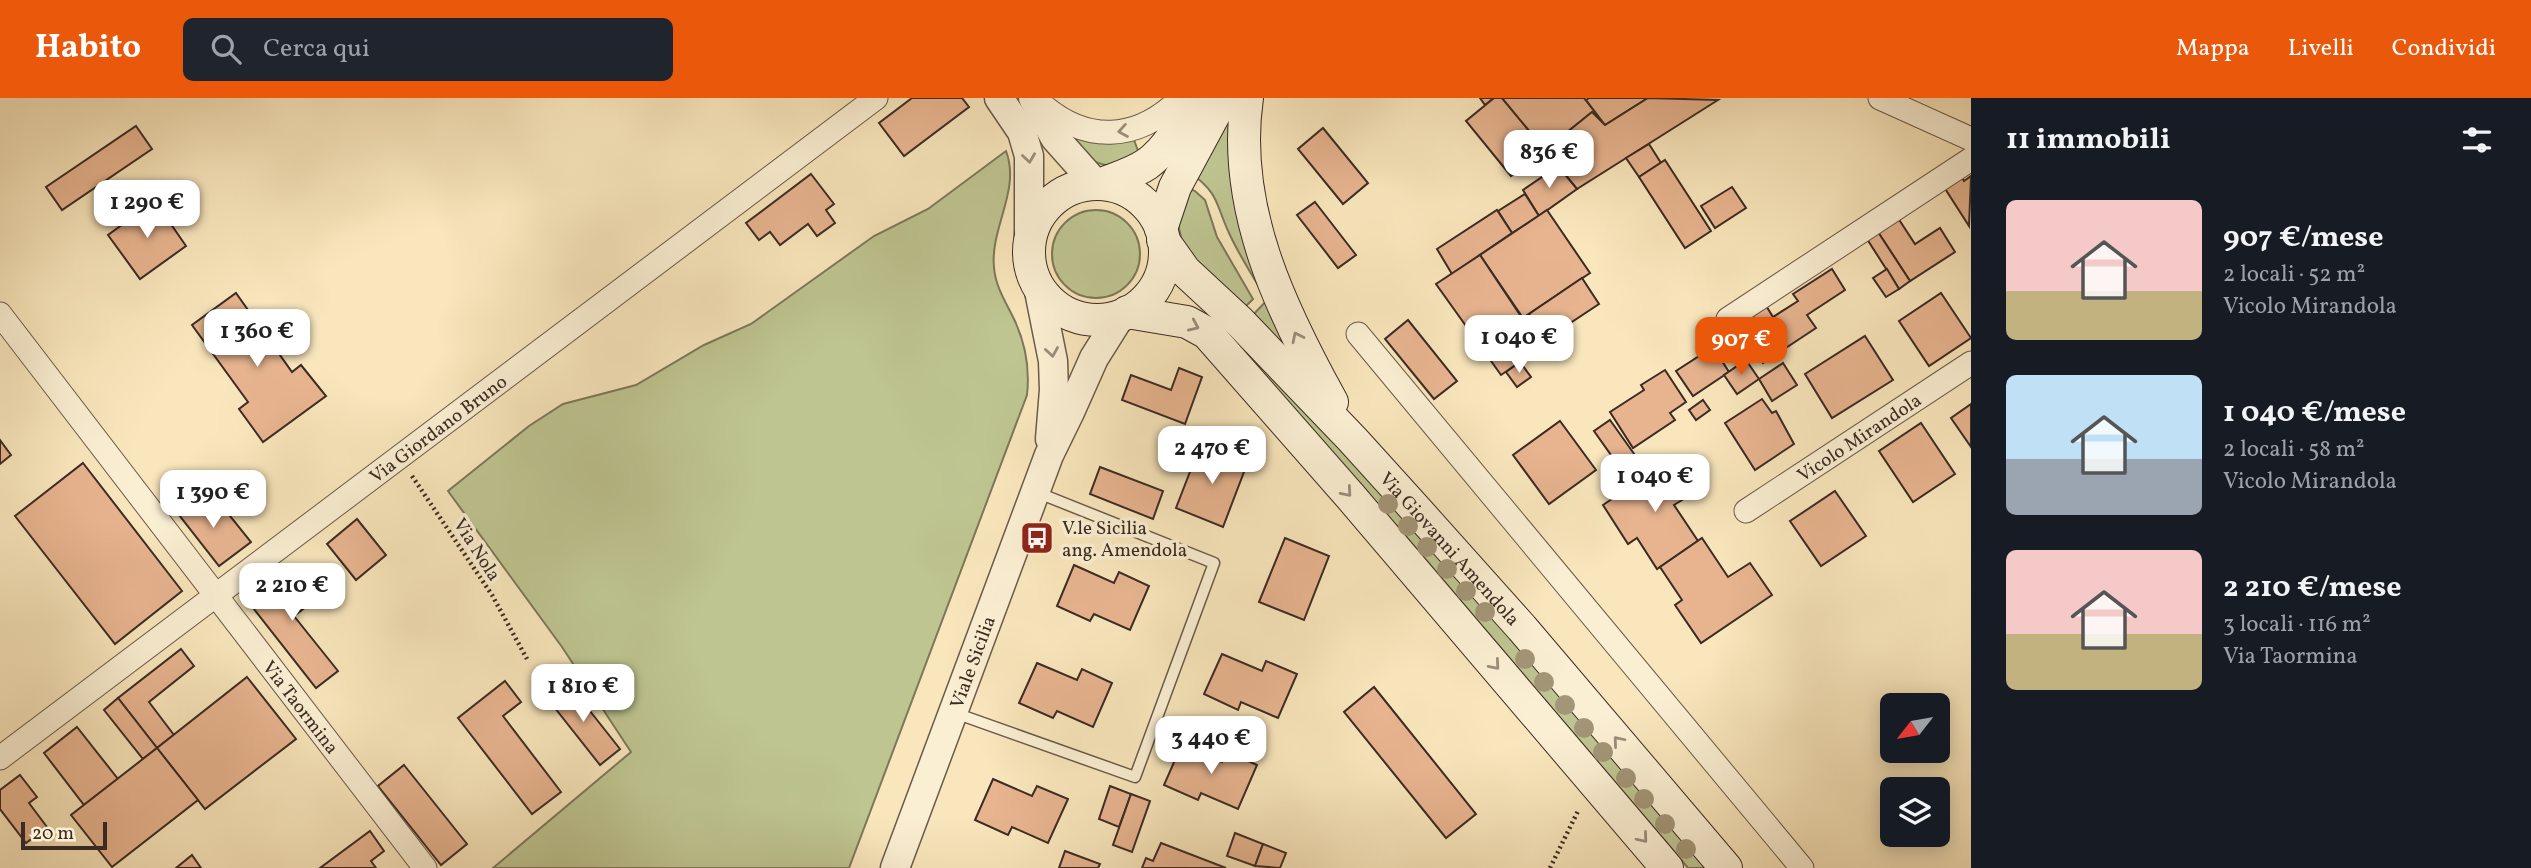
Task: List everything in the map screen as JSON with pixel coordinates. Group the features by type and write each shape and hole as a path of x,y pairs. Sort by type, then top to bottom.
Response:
{"main road":[{"path":"1099,184 1111,185 1133,194 1150,209 1162,235 1165,252 1161,275 1150,295 1114,318 1091,320 1070,314 1052,303 1038,286 1030,265 1029,243 1035,222 1048,204 1066,191 1099,184 1139,168 1155,157 1175,133 1196,98"},
{"path":"1162,235 1180,174 1223,98"},
{"path":"1247,98 1244,124 1245,168 1250,208 1257,234 1292,327 1353,440"},
{"name":"Via Giovanni Amendola","path":"1162,235 1185,271 1240,322 1353,440 1522,628 1726,868"},
{"name":"Via Giovanni Amendola","path":"1124,313 1187,322 1207,333 1351,497 1667,868"}],"street":[{"name":"Via Giordano Bruno","path":"0,758 876,98"},
{"path":"999,98 1022,132 1029,156 1029,243"},
{"path":"1034,98 1065,122 1086,130 1109,133 1128,131 1149,122 1166,112 1181,98"},
{"path":"1034,98 1055,138 1099,184"},
{"path":"1880,98 1971,139"},
{"path":"1728,319 1971,159"},
{"name":"Viale Sicilia","path":"1038,286 1054,369 1049,455"},
{"name":"Viale Sicilia","path":"895,868 1049,455 1094,358 1124,313"},
{"name":"Via Taormina","path":"0,314 425,868"},
{"path":"1357,334 1802,868"},
{"name":"Vicolo Mirandola","path":"1746,511 1971,363"}],"lane":[{"path":"953,712 1135,777 1214,563 1036,492"}],"path":[{"name":"Via Nola","path":"399,458 492,595 527,659"},
{"path":"1550,868 1583,802"}],"green space":[{"path":"1229,105 1262,292 1233,240 1216,200 1207,187 1191,173"},
{"path":"1070,137 1102,142 1134,140 1140,156 1121,164 1103,164 1084,154"},
{"path":"1006,151 1010,180 996,238 994,267 998,287 1024,346 1028,375 1027,395 849,868 493,868 631,752 562,647 448,491 529,426 563,404 636,385 704,345 751,324 874,236 928,209"},
{"path":"1184,186 1205,200 1217,237 1253,299 1241,311 1185,255 1176,215"},
{"path":"1096,210 1113,214 1127,223 1136,237 1140,254 1136,271 1127,285 1113,294 1096,298 1079,294 1065,285 1056,271 1052,254 1056,237 1065,223 1079,214"},
{"path":"1270,297 1303,372 1249,319"},
{"path":"1240,334 1437,552 1709,868 1688,868 1403,533 1232,342"}],"building":[{"path":"912,98 962,98 969,107 904,156 879,123"},
{"path":"1480,98 1494,98 1485,105"},
{"path":"1494,98 1502,98 1545,150 1511,176 1466,121"},
{"path":"1502,98 1584,98 1605,125 1592,112 1545,150"},
{"path":"1648,98 1605,125 1586,100"},
{"path":"1648,98 1718,100 1577,189 1545,150 1592,112 1605,125"},
{"path":"136,126 152,149 62,210 46,187"},
{"path":"1323,128 1368,183 1343,204 1298,149"},
{"path":"1649,144 1661,163 1639,177 1626,158"},
{"path":"1665,160 1711,231 1685,248 1639,177"},
{"path":"1558,166 1577,189 1539,216 1523,190"},
{"path":"811,174 834,204 826,210 835,223 817,236 808,224 780,245 770,232 759,240 746,223"},
{"path":"1961,176 1964,181 1971,176 1969,226 1944,187"},
{"path":"1732,187 1746,208 1715,228 1701,206"},
{"path":"1525,194 1539,216 1512,233 1498,211"},
{"path":"155,201 186,246 140,279 108,235"},
{"path":"1315,202 1356,255 1338,268 1297,215"},
{"path":"1497,210 1512,233 1452,274 1437,249"},
{"path":"1547,210 1590,273 1523,318 1480,255"},
{"path":"1898,218 1915,244 1940,228 1955,252 1910,281 1878,232"},
{"path":"1878,232 1910,281 1899,289 1867,239"},
{"path":"1480,255 1520,315 1513,320 1535,352 1501,375 1436,284"},
{"path":"1832,269 1845,290 1807,315 1816,328 1763,363 1737,322 1765,304 1773,317 1798,301 1793,294"},
{"path":"1887,269 1899,289 1886,297 1873,278"},
{"path":"1582,278 1599,304 1546,339 1529,314"},
{"path":"236,293 292,372 301,365 326,396 263,442 239,409 248,402 192,325"},
{"path":"1941,293 1971,338 1929,366 1899,321"},
{"path":"1408,320 1457,381 1434,399 1385,339"},
{"path":"1865,336 1893,380 1832,418 1805,374"},
{"path":"1713,347 1729,372 1693,396 1676,371"},
{"path":"1746,360 1759,379 1737,394 1724,375"},
{"path":"1520,362 1531,377 1517,387 1506,372"},
{"path":"1783,363 1797,385 1772,401 1759,379"},
{"path":"1179,368 1202,377 1185,424 1122,400 1131,375 1171,390"},
{"path":"1665,370 1686,402 1670,413 1675,420 1633,448 1610,412 1644,390 1641,385"},
{"path":"1762,399 1772,413 1776,411 1794,444 1755,470 1725,423"},
{"path":"1703,400 1710,410 1696,420 1689,410"},
{"path":"1971,404 1971,447 1951,418"},
{"path":"1610,420 1637,458 1621,469 1594,431"},
{"path":"1560,421 1596,470 1549,504 1513,455"},
{"path":"1921,423 1955,474 1913,502 1879,451"},
{"path":"0,440 11,455 0,464"},
{"path":"1200,446 1247,464 1223,527 1176,508"},
{"path":"1673,458 1695,492 1674,505 1698,541 1657,569 1637,538 1628,544 1603,505"},
{"path":"83,463 182,591 115,644 15,516"},
{"path":"1100,467 1163,491 1153,519 1090,494"},
{"path":"1835,491 1866,536 1821,566 1790,521"},
{"path":"189,493 208,517 222,506 251,542 219,566 172,506"},
{"path":"357,519 386,555 356,580 327,544"},
{"path":"1285,538 1329,556 1304,620 1259,602"},
{"path":"1702,538 1728,577 1750,563 1772,595 1701,643 1675,605 1682,600 1660,567"},
{"path":"1074,565 1114,583 1119,572 1149,586 1130,630 1094,614 1090,621 1057,606"},
{"path":"288,566 315,600 294,616 338,671 316,688 246,599"},
{"path":"181,649 194,666 149,702 174,735 157,748 118,698"},
{"path":"1222,654 1262,671 1266,661 1297,674 1278,718 1241,702 1238,710 1204,694"},
{"path":"1037,663 1077,680 1082,669 1112,683 1093,727 1057,711 1053,718 1019,703"},
{"path":"247,677 296,739 205,809 157,748"},
{"path":"505,681 521,702 503,716 561,792 532,814 458,718"},
{"path":"567,682 620,749 600,765 547,698"},
{"path":"1374,687 1476,814 1446,838 1344,712"},
{"path":"118,698 157,748 143,759 104,710"},
{"path":"77,727 118,779 84,805 44,753"},
{"path":"1182,744 1222,762 1226,751 1257,765 1238,809 1201,793 1198,800 1164,785"},
{"path":"157,748 198,800 112,867 71,815"},
{"path":"404,765 467,844 441,865 378,786"},
{"path":"20,775 37,797 29,803 47,827 26,843 0,809 0,790"},
{"path":"993,779 1032,796 1037,786 1068,799 1048,843 1012,827 1008,835 975,820"},
{"path":"1110,786 1131,794 1119,827 1099,819"},
{"path":"1131,794 1150,801 1132,852 1113,845"},
{"path":"370,831 384,851 371,861 376,868 320,868"},
{"path":"1235,833 1263,844 1255,866 1227,856"},
{"path":"1161,843 1226,868 1142,868 1146,858 1153,861"},
{"path":"1263,844 1286,853 1280,868 1255,866"},
{"path":"1065,851 1100,864 1098,868 1059,868"},
{"path":"192,855 201,868 176,868"}],"place":[{"name":"V.le Sicilia ang. Amendola","path":"1037,538"}]}
